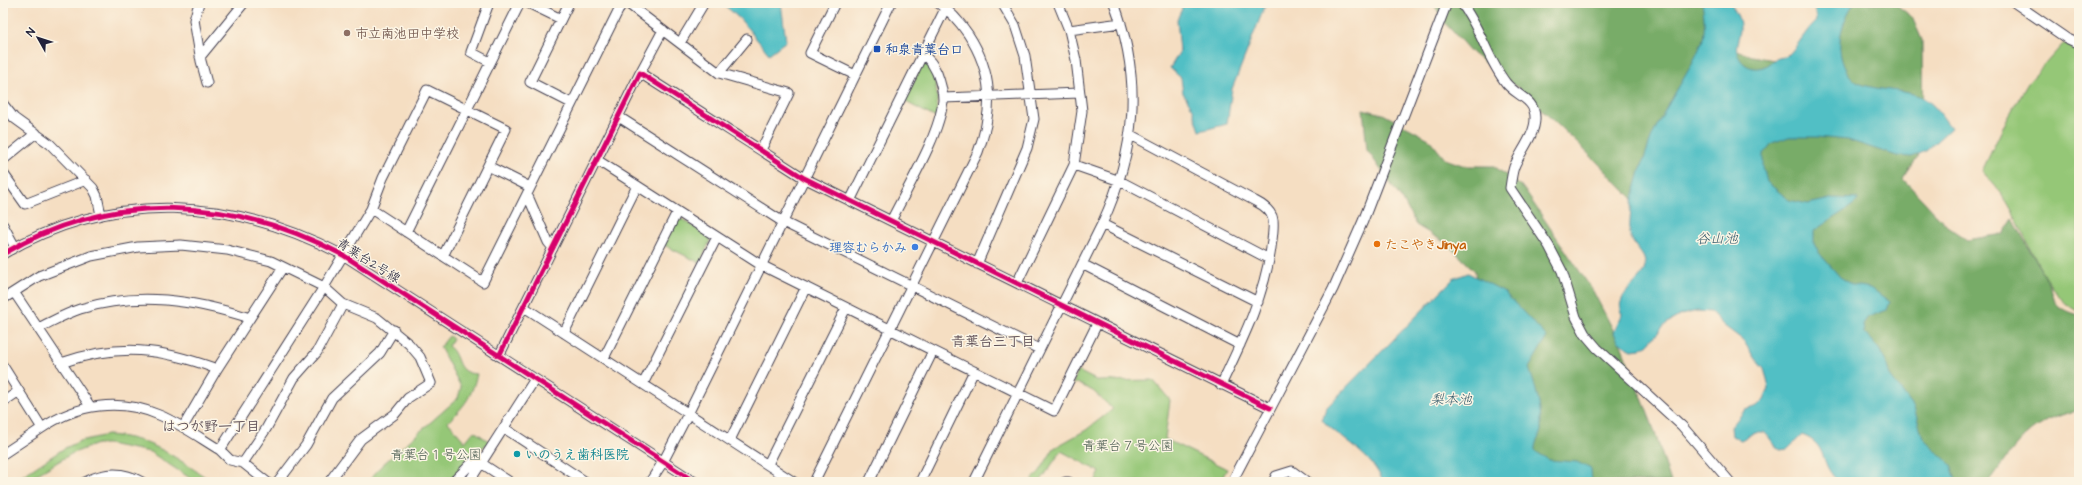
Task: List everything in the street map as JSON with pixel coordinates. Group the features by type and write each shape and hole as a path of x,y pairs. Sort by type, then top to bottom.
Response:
{"street":[{"path":"199,3 194,20 200,57 207,83"},
{"path":"200,57 244,3"},
{"path":"489,3 471,52 490,62"},
{"path":"406,232 520,3"},
{"path":"528,3 561,19"},
{"path":"569,3 530,82 571,102"},
{"path":"371,209 483,282 571,102 622,3"},
{"path":"627,3 719,73 789,93 761,150"},
{"path":"680,43 704,3"},
{"path":"835,3 810,53 855,75"},
{"path":"650,482 663,462 688,414 891,3"},
{"path":"976,264 1027,148 1034,119 1026,56 1015,25 1002,3"},
{"path":"1017,283 1074,166 1082,111 1076,60 1069,30 1058,3"},
{"path":"974,482 1102,224 1120,181 1131,135 1132,84 1129,58 1121,23 1114,3"},
{"path":"1232,482 1333,289 1362,221 1447,3"},
{"path":"1461,3 1468,11 1491,60 1506,83 1529,101 1534,109 1535,121 1514,168 1510,188 1549,246 1562,271 1571,304 1585,334 1596,348 1682,426 1730,482"},
{"path":"2015,3 2066,38 2079,44"},
{"path":"814,482 978,152 986,128 989,96 982,57 963,27 944,5 922,55 850,201"},
{"path":"1069,30 1121,23"},
{"path":"498,356 663,30"},
{"path":"719,73 747,39"},
{"path":"891,221 939,121 943,98 938,77 929,58 922,55"},
{"path":"640,73 804,178 1097,324 1270,408"},
{"path":"220,450 324,287 371,209 382,178 427,90 506,129 443,256"},
{"path":"943,98 1080,93"},
{"path":"3,104 14,118 36,133 86,180 97,196 101,215"},
{"path":"619,117 783,222 1040,349"},
{"path":"3,160 36,133"},
{"path":"1131,135 1266,208 1273,219 1269,259 1258,302 1221,385"},
{"path":"597,160 761,265 1054,411 1097,324"},
{"path":"488,166 529,190 548,242 553,248"},
{"path":"1074,166 1120,181 1269,259"},
{"path":"3,173 25,204 86,180"},
{"path":"564,333 637,186"},
{"name":"青葉台2号線","path":"3,254 66,225 101,215 155,208 188,208 218,212 249,217 275,225 314,240 343,255 695,482"},
{"path":"604,358 677,212"},
{"path":"1102,224 1258,302"},
{"path":"3,225 16,247"},
{"path":"644,384 717,237"},
{"path":"3,299 39,276 91,256 138,247 181,245 227,250 271,261 324,287 343,304 376,318 394,330 420,357 431,383 408,398 395,414 361,439 329,482"},
{"path":"1082,264 1240,345"},
{"path":"183,427 217,370 283,267"},
{"path":"730,440 806,287"},
{"path":"14,292 90,406"},
{"path":"38,328 79,310 113,301 143,298 182,300 215,307 250,318"},
{"path":"243,463 266,429 294,378 317,352 343,304"},
{"path":"524,307 794,482"},
{"path":"768,464 846,308"},
{"path":"278,482 306,445 332,398 380,353 394,330"},
{"path":"61,363 108,350 156,351 185,358 217,370"},
{"path":"869,482 933,351"},
{"path":"3,366 42,428"},
{"path":"920,482 974,371"},
{"path":"469,482 535,379"},
{"path":"3,402 19,391"},
{"path":"3,454 67,413 90,406 136,408 158,414 183,427 220,450 230,460 243,463 267,482"},
{"path":"504,428 586,482"},
{"path":"453,482 474,460 510,482"},
{"path":"1273,482 1276,476 1292,471 1307,482"},
{"path":"85,482 96,476 116,473 133,477 142,482"}],"green space":[{"path":"1433,3 1718,3 1721,44 1752,56 1785,62 1844,3 1894,3 1912,17 1922,40 1923,137 1918,157 1903,179 1948,227 1967,240 2003,234 2013,219 2050,287 2056,303 2063,309 2079,315 2079,409 2048,421 2031,431 2014,448 1989,482 1871,482 1665,232 1596,161 1521,90 1472,53 1445,23"},
{"path":"2063,44 2079,50 2079,312 2067,304 2056,293 2046,279 2007,202 1982,171 2008,117 2028,83"},
{"path":"922,64 928,65 935,84 937,97 936,118 904,101"},
{"path":"1363,109 1383,114 1429,139 1445,159 1465,166 1494,166 1523,188 1593,291 1622,347 1652,424 1671,482 1549,482 1510,438 1478,299 1475,271 1446,243 1416,225 1405,204 1367,150"},
{"path":"682,219 709,236 710,241 700,263 664,245 676,222"},
{"name":"青葉台１号公園","path":"449,336 453,339 448,346 455,354 461,367 464,371 477,374 467,400 448,422 465,442 474,431 490,442 471,456 450,482 368,482 381,466 458,398 461,387 440,347"},
{"name":"青葉台７号公園","path":"1078,371 1098,381 1153,380 1170,400 1165,439 1227,469 1220,482 1095,482 1100,472 1061,451 1040,482 1030,482 1040,471 1054,448 1086,430 1113,409 1093,391 1077,383 1072,385"},
{"path":"107,435 137,440 151,445 176,458 213,482 196,482 150,452 108,444 97,444 71,454 36,475 28,482 13,482 63,449 80,441"}],"water":[{"path":"722,3 781,3 786,41 769,54 740,19"},
{"path":"1181,3 1266,3 1232,89 1227,124 1200,131 1193,109 1183,93 1181,78 1170,68 1180,51 1177,19 1182,9"},
{"name":"谷山池","path":"1702,3 1731,3 1739,19 1740,25 1737,46 1738,56 1747,66 1759,68 1775,59 1787,56 1799,43 1816,21 1814,4 1854,3 1849,11 1843,27 1840,44 1842,62 1851,77 1856,82 1868,86 1905,92 1924,98 1937,109 1951,128 1926,151 1912,157 1897,156 1848,140 1816,137 1789,137 1772,143 1763,154 1763,166 1767,182 1789,200 1808,204 1834,198 1859,199 1852,206 1814,231 1814,244 1820,254 1840,277 1853,285 1871,288 1890,302 1887,310 1868,317 1863,324 1864,333 1879,349 1886,362 1890,376 1914,408 1923,438 1951,465 1957,482 1840,482 1833,476 1817,444 1811,439 1802,435 1788,449 1780,450 1764,432 1755,432 1741,440 1732,436 1731,427 1745,410 1757,406 1764,399 1769,389 1764,369 1755,359 1743,340 1723,325 1711,312 1697,311 1681,315 1667,323 1647,345 1640,349 1632,350 1618,341 1614,333 1622,314 1620,305 1621,302 1626,292 1641,275 1645,265 1645,261 1633,243 1630,233 1634,193 1651,138 1665,110 1689,70 1702,42 1704,17"},
{"name":"梨本池","path":"1468,273 1503,291 1547,337 1529,368 1541,414 1541,430 1535,445 1535,451 1549,460 1577,462 1591,469 1592,482 1383,482 1372,463 1322,420 1326,408 1453,279"}],"cycle path":[{"path":"499,356 640,73 804,178 1270,408"},
{"path":"3,254 45,233 87,219 130,210 173,208 216,212 259,221 301,236 343,255 695,482"}],"place":[{"name":"市立南池田中学校","path":"347,33"},
{"name":"和泉青葉台口","path":"877,49"},
{"name":"たこやきJinya","path":"1377,244"},
{"name":"理容むらかみ","path":"915,247"},
{"name":"いのうえ歯科医院","path":"517,454"}],"district":[{"name":"青葉台三丁目","path":"993,341"},
{"name":"はつが野一丁目","path":"211,426"}]}
